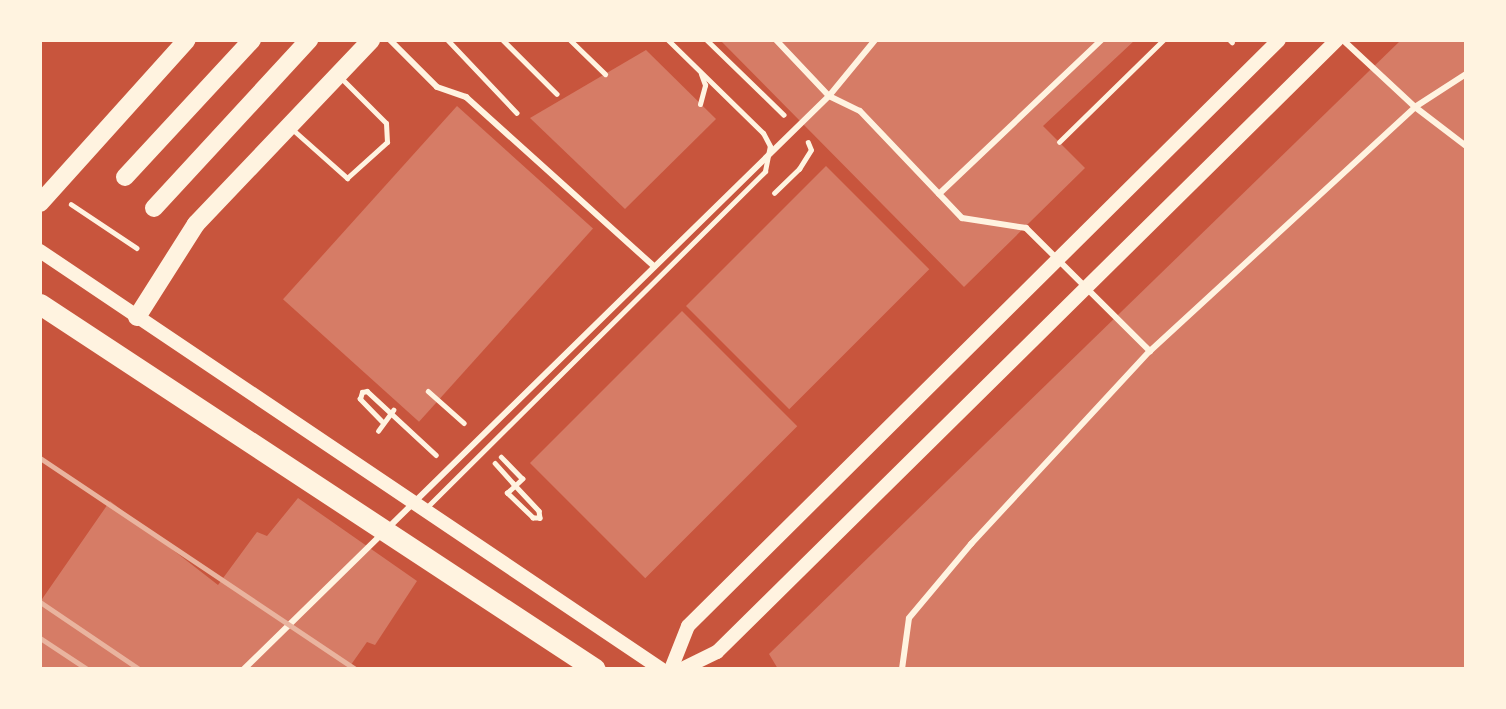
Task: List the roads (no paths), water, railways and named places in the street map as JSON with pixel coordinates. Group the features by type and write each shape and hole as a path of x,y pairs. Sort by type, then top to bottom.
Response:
{"highway":[{"path":"42,304 595,669"}],"main road":[{"path":"40,203 187,40"},
{"path":"125,177 252,40"},
{"path":"154,208 309,40"},
{"path":"136,317 182,242 288,125 371,40"},
{"path":"671,669 688,626 1279,40"},
{"path":"682,669 718,652 1337,40"},
{"path":"40,251 660,669"}],"street":[{"path":"390,40 437,87 466,97 654,267"},
{"path":"776,40 828,96 860,111 962,218 1026,228 1150,351"},
{"path":"244,669 451,469 828,96 875,40"},
{"path":"939,194 1101,40"},
{"path":"1343,40 1415,107 1466,146"},
{"path":"902,669 909,618 971,544 1150,351 1415,107 1466,74"}],"lane":[{"path":"570,40 605,74"},
{"path":"423,510 765,171 770,146 763,133 668,40"},
{"path":"700,71 705,85 700,104"},
{"path":"288,125 347,178 387,142 386,123 337,74"}],"railway":[{"path":"40,458 355,669"},
{"path":"40,602 139,669"},
{"path":"40,638 87,669"}]}
